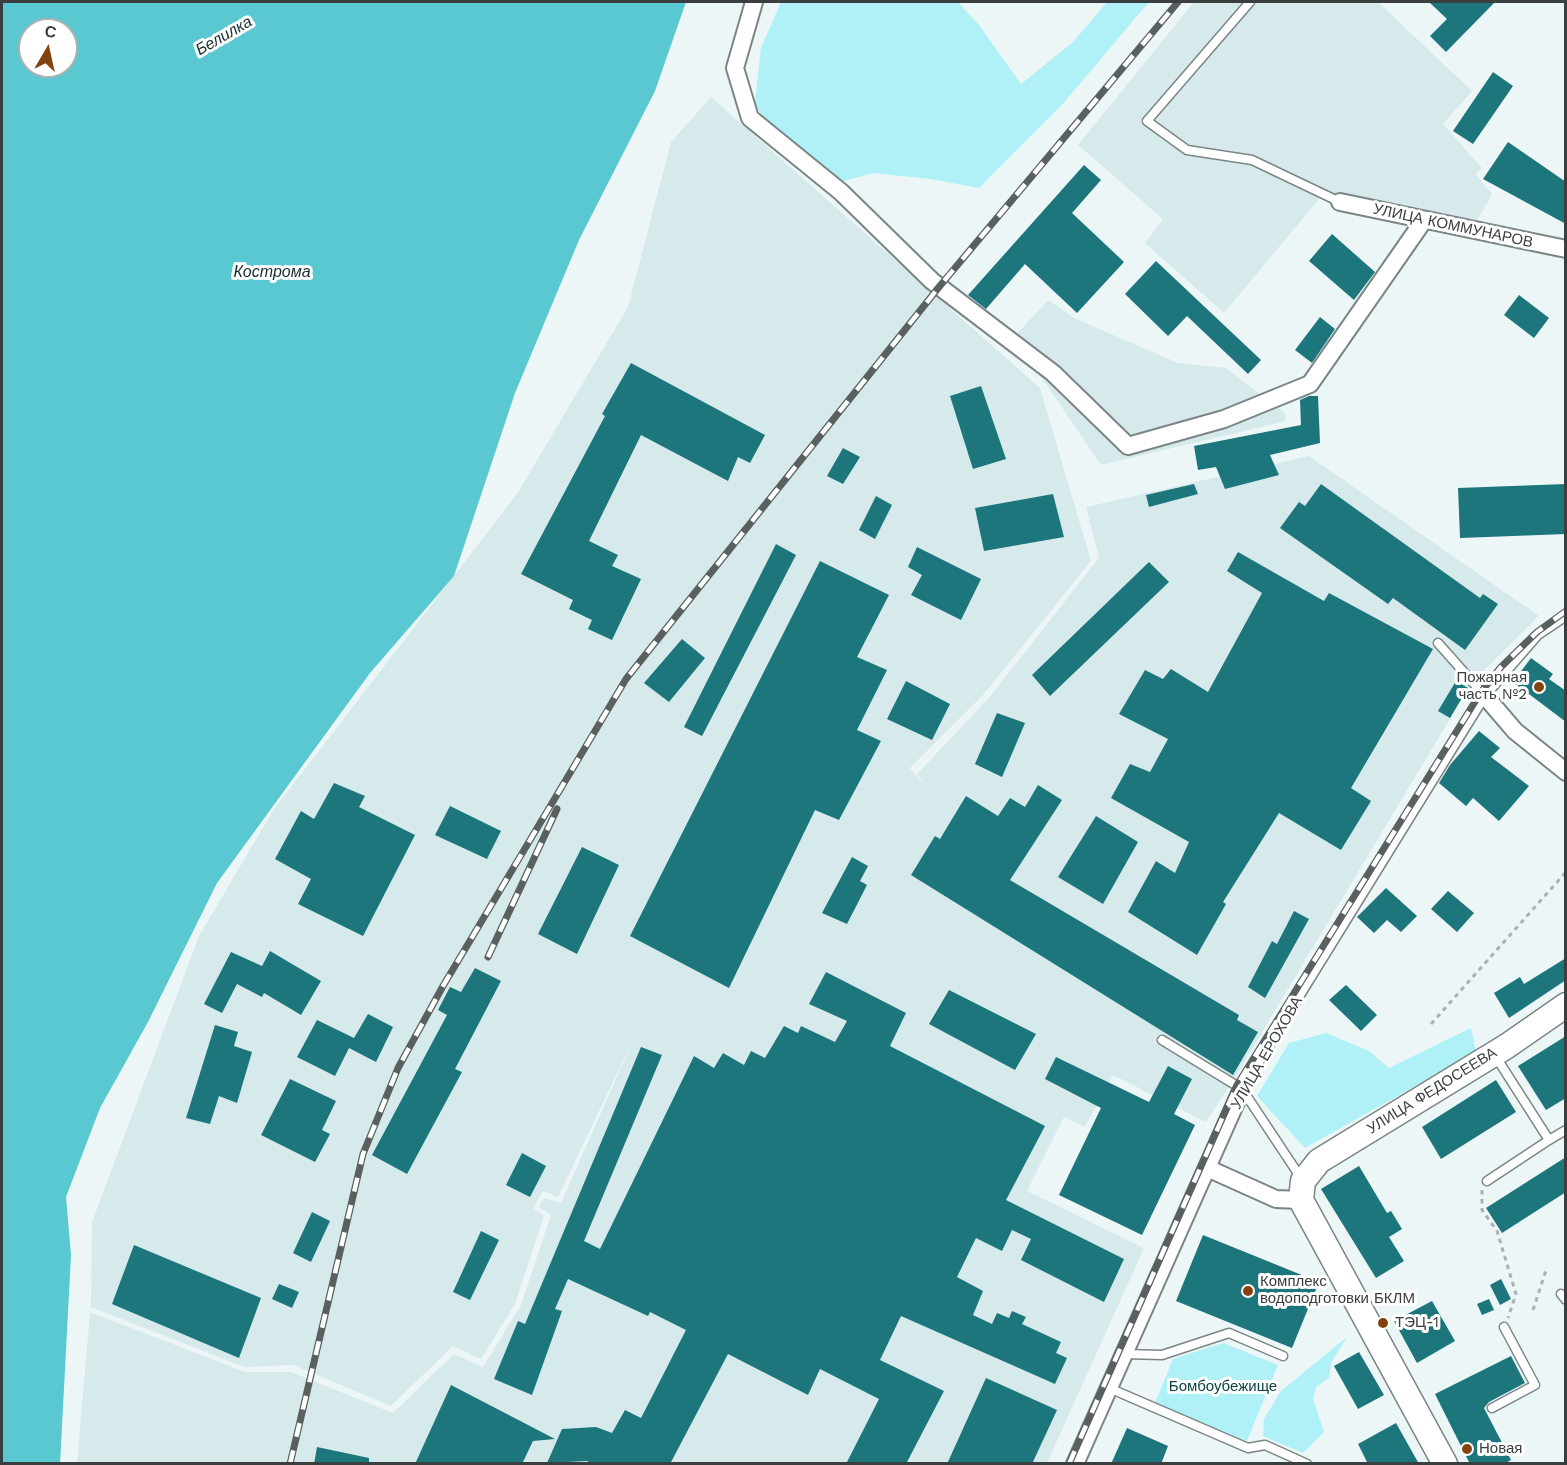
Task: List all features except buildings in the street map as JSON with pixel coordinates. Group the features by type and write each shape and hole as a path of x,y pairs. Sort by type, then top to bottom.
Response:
{"street":[{"path":"754,2 735,68 750,118 841,192 932,281 1053,372 1128,446 1224,419 1310,384 1424,220"},
{"name":"УЛИЦА КОММУНАРОВ","path":"1340,202 1566,249"},
{"path":"1485,696 1515,731 1566,772"},
{"name":"УЛИЦА ФЕДОСЕЕВА","path":"1302,1191 1319,1161 1494,1054 1566,1005"},
{"name":"УЛИЦА ЕРОХОВА","path":"1075,1464 1242,1089"},
{"path":"1207,1168 1276,1198 1302,1191 1445,1464"}],"lane":[{"path":"1250,2 1147,121 1187,150 1252,160 1340,202"},
{"name":"УЛИЦА ЕРОХОВА","path":"1242,1089 1485,696 1538,635 1566,616"},
{"path":"1438,643 1485,696"},
{"path":"1162,1040 1242,1089 1302,1191"},
{"path":"1494,1054 1549,1140"},
{"path":"1487,1181 1566,1130"},
{"path":"1492,1408 1535,1385 1506,1323"},
{"path":"1124,1354 1162,1355 1229,1333 1284,1356"},
{"path":"1109,1388 1248,1448 1265,1445 1307,1464"}],"path":[{"path":"1431,1024 1566,872"},
{"path":"1487,1181 1480,1192 1482,1209 1497,1231 1516,1294 1506,1323"},
{"path":"1533,1310 1547,1267"}],"shaded area":[{"path":"1194,2 1378,2 1472,91 1443,124 1482,168 1475,174 1492,194 1477,221 1325,192 1224,313 1145,243 1163,219 1078,145"},
{"path":"711,97 1040,388 1091,561 983,695 910,768 926,787 917,774 988,699 1099,558 1086,507 1309,456 1539,616 1472,682 1206,1122 1113,1075 1085,1127 1064,1117 1027,1191 1144,1248 1047,1463 77,1464 90,1312 245,1372 291,1372 393,1413 454,1354 483,1367 521,1305 551,1215 539,1207 544,1198 561,1203 635,1036 558,1197 543,1191 533,1208 544,1216 515,1304 481,1359 453,1346 391,1406 293,1365 244,1367 91,1307 92,1222 199,936 274,809 517,494 628,307 671,142"},
{"path":"1048,300 1076,319 1178,363 1226,368 1285,413 1286,421 1101,465 1014,337"}],"green space":[{"path":"781,2 958,2 979,25 1021,84 1073,42 1107,2 1149,2 1061,106 979,188 930,179 873,173 834,184 780,149 755,103 761,48"},
{"path":"1471,1028 1476,1052 1305,1148 1257,1096 1289,1043 1326,1033 1369,1051 1389,1068"},
{"path":"1347,1337 1331,1363 1329,1378 1316,1387 1313,1399 1324,1432 1303,1453 1263,1436 1264,1419 1281,1391"},
{"name":"Бомбоубежище","path":"1223,1343 1278,1365 1247,1441 1155,1403 1173,1359"}],"water":[{"name":"Кострома","path":"2,2 686,2 655,91 579,240 515,393 454,576 370,673 217,883 148,1022 100,1108 66,1197 71,1255 60,1464 2,1463"}],"railway":[{"path":"290,1464 363,1154 398,1068 443,986 626,679 939,287 1178,2"},
{"path":"1069,1464 1237,1085 1481,692 1501,667 1537,632 1566,611"},
{"path":"488,957 557,809"}],"place":[{"name":"Пожарная часть №2","path":"1539,687"},
{"name":"Комплекс водоподготовки БКЛМ","path":"1248,1291"},
{"name":"ТЭЦ-1","path":"1383,1323"},
{"name":"Новая","path":"1467,1449"}],"water label":[{"name":"Белилка","path":"224,36"}]}
